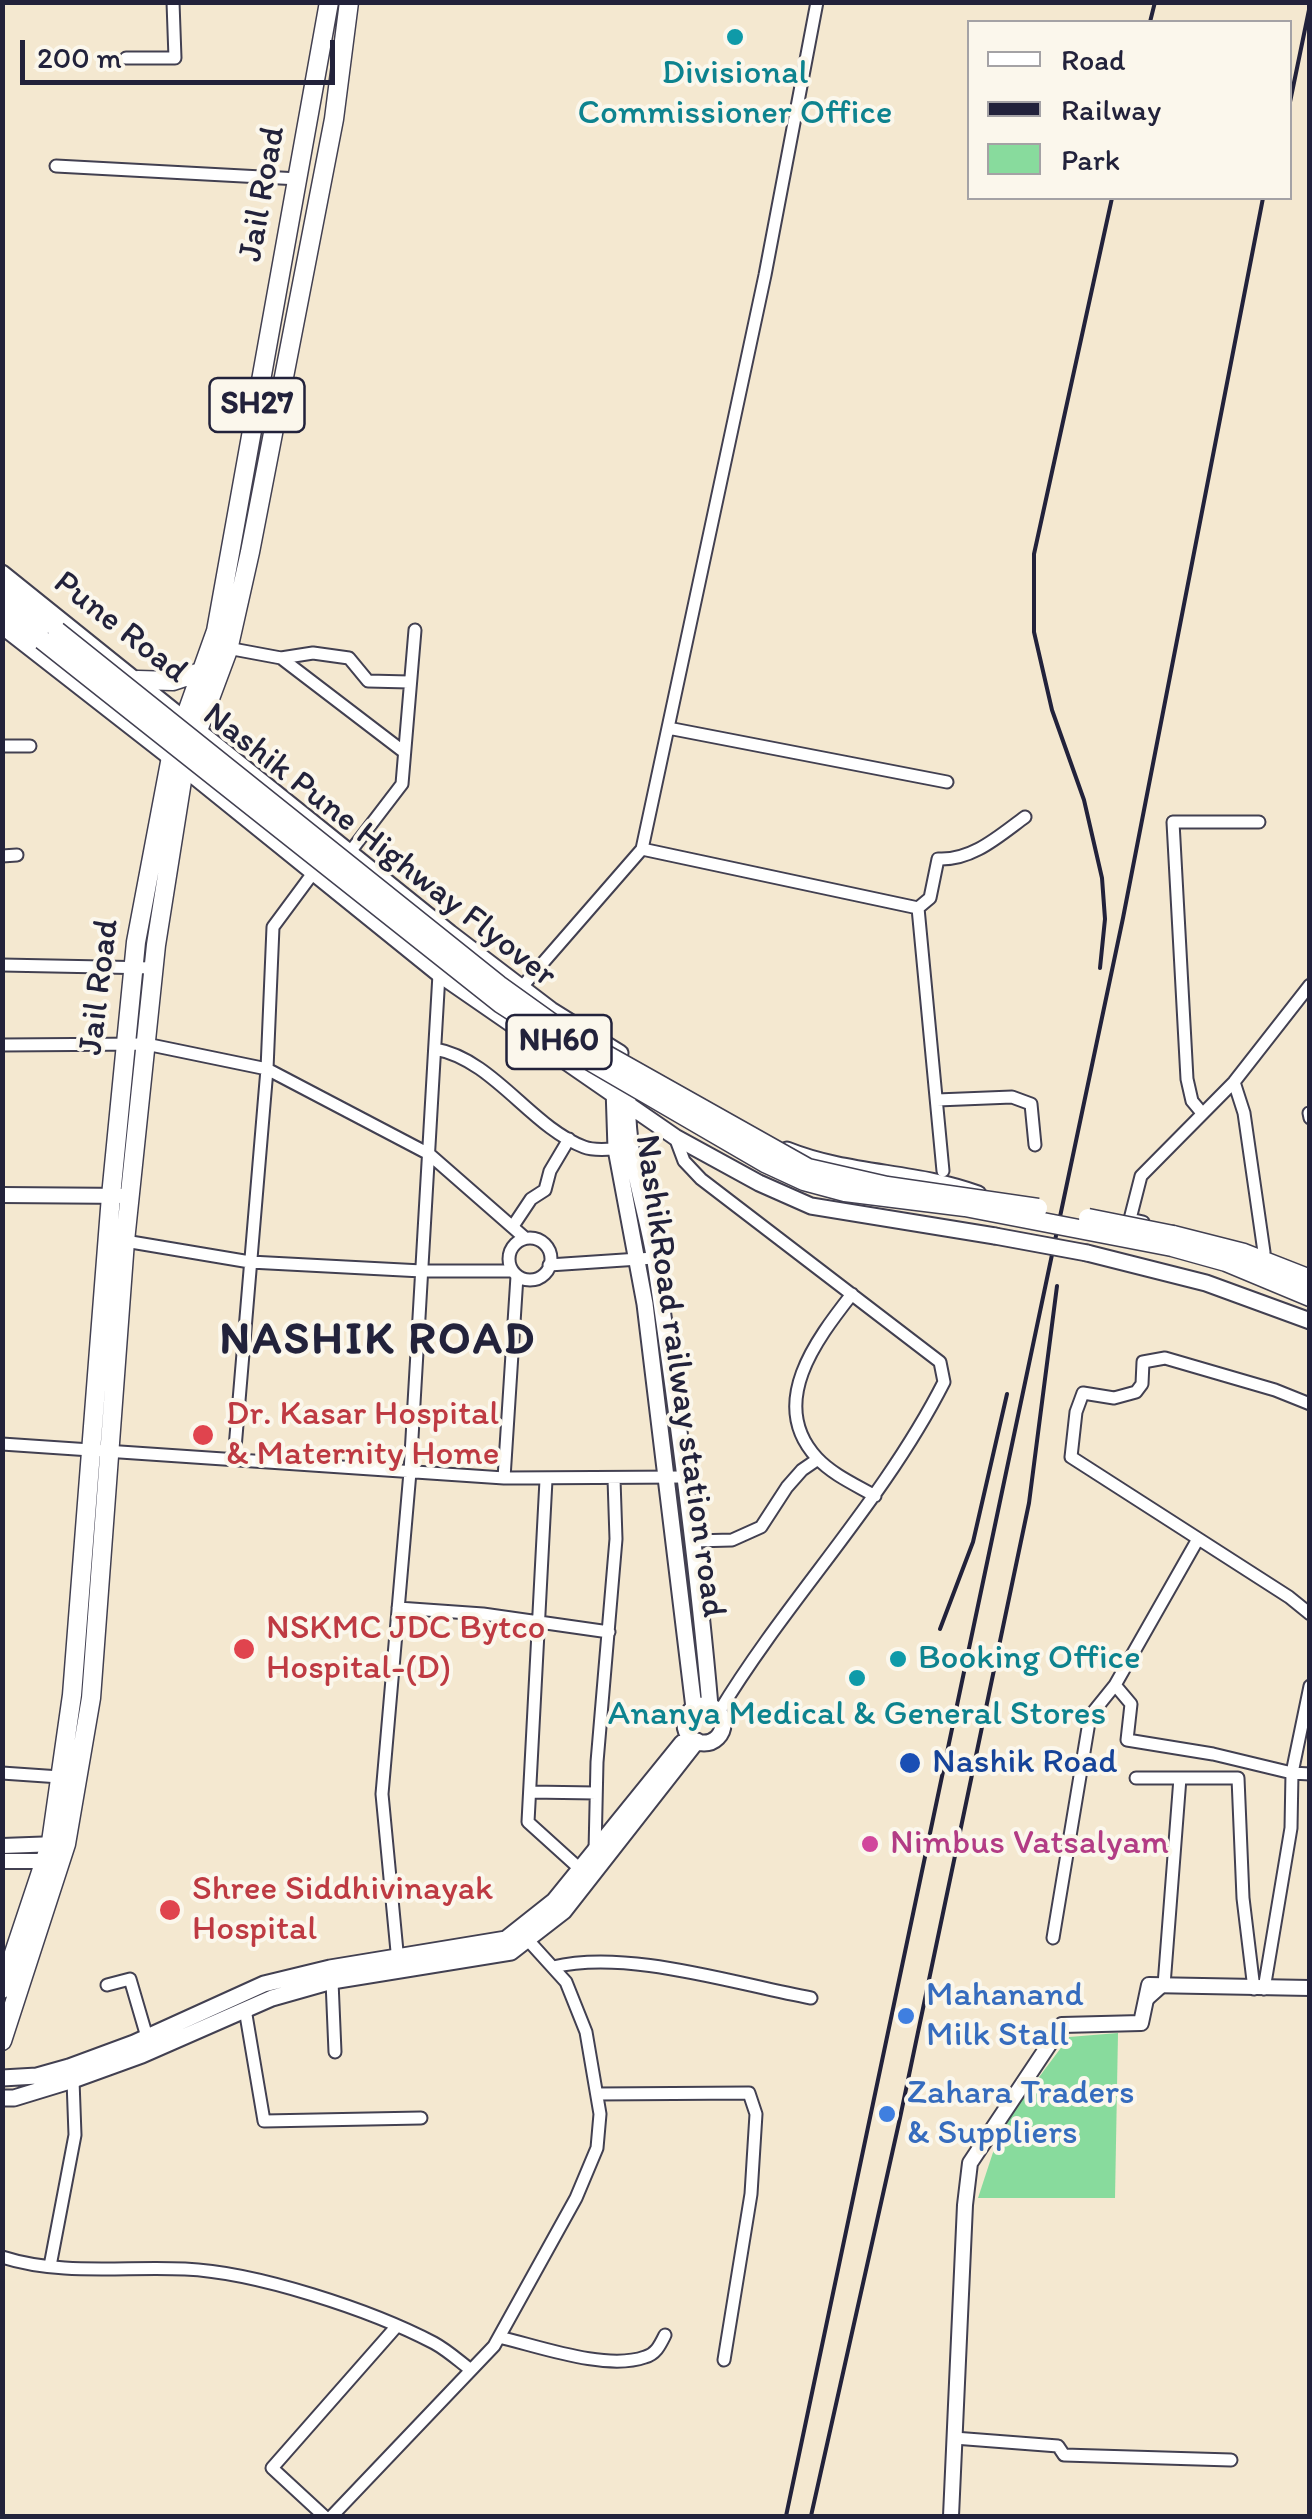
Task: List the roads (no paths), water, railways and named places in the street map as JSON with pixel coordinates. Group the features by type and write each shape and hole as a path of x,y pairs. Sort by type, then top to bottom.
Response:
{"main road":[{"name":"Jail Road","path":"2,1989 56,1852 90,1698 130,1196 136,942 178,762 221,652 329,2"},
{"path":"221,652 261,502 331,136 349,2"},
{"name":"Pune Road","path":"2,573 522,988 623,1054 790,1152 850,1170 944,1176 991,1198"},
{"name":"Nashik Pune Highway Flyover","path":"2,588 50,635 500,1004 765,1163 804,1182 845,1192 996,1212 1244,1253 1310,1280"},
{"name":"Nashik Pune Highway Flyover","path":"2,609 50,635 499,986 560,1028 779,1154 808,1168 887,1186 991,1198 1172,1241 1310,1297"},
{"path":"2,626 178,762 439,974 674,1137 759,1183 811,1206 1086,1253 1206,1282 1310,1321"},
{"name":"Jail Road","path":"192,722 203,671 221,652"},
{"path":"138,680 174,681 203,671"},
{"name":"Jail Road","path":"56,1852 60,1777 74,1676 111,1196 136,1043 154,968 178,762"},
{"path":"623,1054 620,1100 685,1477 708,1709 723,1723 720,1734 712,1741 693,1738"},
{"name":"NashikRoad railway station road","path":"620,1100 616,1149 646,1258 666,1477 708,1709"},
{"path":"693,1738 686,1718 708,1709"},
{"path":"2,2098 73,2080 142,2055 245,2009 332,1981 506,1939 554,1902 693,1738"},
{"path":"2,2078 38,2076 146,2037 264,1984 330,1968 511,1952 564,1911 693,1738"},
{"path":"2,2041 56,1852"}],"street":[{"path":"126,58 175,58 173,2"},
{"path":"522,988 642,849 765,275 817,2"},
{"path":"56,166 300,179"},
{"path":"350,852 402,784 415,630"},
{"path":"221,652 280,658 313,653 349,658 368,681 409,682"},
{"path":"280,658 404,752"},
{"path":"668,728 948,782"},
{"path":"2,746 30,746"},
{"path":"918,908 930,898 938,859 952,860 980,850 1025,817"},
{"path":"1202,1113 1192,1100 1186,1079 1172,822 1259,822"},
{"path":"642,849 918,908"},
{"path":"2,856 17,855"},
{"path":"234,1460 267,1069 272,932 313,873"},
{"path":"918,908 944,1176"},
{"path":"2,965 154,968"},
{"path":"398,1965 382,1794 410,1472 439,974"},
{"path":"1310,985 1234,1082 1140,1176 1130,1219 1264,1252 1310,1272"},
{"path":"2,1044 136,1043 267,1069 428,1154 525,1238 543,1242 550,1253 550,1265"},
{"path":"435,1049 465,1058 570,1139 591,1149 616,1149"},
{"path":"1234,1082 1244,1113 1264,1252"},
{"path":"936,1100 1012,1097 1031,1104 1034,1145"},
{"path":"674,1137 684,1161 702,1179 940,1362 944,1382 876,1496 746,1666 708,1709"},
{"path":"513,1226 531,1200 545,1190 550,1171 570,1139"},
{"path":"2,1195 130,1196"},
{"path":"504,1478 515,1273 510,1252 525,1238"},
{"path":"126,1241 250,1262 515,1273 536,1279 550,1265 646,1258"},
{"path":"852,1294 824,1330 796,1384 796,1417 804,1440 818,1459 876,1496"},
{"path":"1310,1404 1164,1358 1143,1362 1142,1384 1136,1392 1126,1397 1083,1393 1076,1412 1071,1457 1310,1614"},
{"path":"2,1444 504,1478 685,1477"},
{"path":"694,1541 732,1540 761,1526 787,1487 818,1459"},
{"path":"595,1851 616,1539 614,1479"},
{"path":"546,1480 528,1822 580,1870"},
{"path":"1053,1938 1090,1716 1114,1686 1198,1540"},
{"path":"398,1608 483,1614 609,1632"},
{"path":"1114,1686 1131,1704 1128,1740 1310,1774"},
{"path":"1259,1989 1291,1828 1292,1773 1310,1686"},
{"path":"2,1773 60,1777"},
{"path":"1136,1778 1238,1778 1243,1898 1259,1989"},
{"path":"1163,1986 1180,1778"},
{"path":"530,1792 596,1792"},
{"path":"2,1846 56,1852"},
{"path":"2,1861 56,1852"},
{"path":"332,2516 499,2337 576,2198 597,2148 600,2114 586,2032 566,1982 527,1939"},
{"path":"552,1967 580,1961 689,1971 811,1998"},
{"path":"107,1985 130,1979 146,2037"},
{"path":"332,1981 335,2052"},
{"path":"951,2516 970,2163 1062,2025 1141,2023 1148,1985 1310,1988"},
{"path":"245,2009 264,2122 421,2118"},
{"path":"50,2266 75,2135 73,2080"},
{"path":"597,2094 749,2093 756,2114 751,2194 724,2360"},
{"path":"2,2257 50,2266 182,2268 237,2275 364,2312 436,2344 471,2370"},
{"path":"324,2516 272,2468 396,2326"},
{"path":"499,2337 578,2356 624,2360 647,2357 665,2335"},
{"path":"954,2438 1058,2446 1064,2454 1231,2460"}],"railway":[{"path":"1150,20 1155,2"},
{"path":"1292,92 1310,5"},
{"path":"1100,968 1105,919 1102,878 1084,800 1052,710 1034,632 1034,554 1112,200"},
{"path":"786,2516 1123,918 1263,200"},
{"path":"811,2516 900,2118 1029,1503 1057,1286"},
{"path":"940,1629 973,1542 1007,1394"}],"place":[{"name":"Divisional Commissioner Office","path":"735,37"},
{"name":"Dr. Kasar Hospital & Maternity Home","path":"203,1435"},
{"name":"NSKMC JDC Bytco Hospital-(D)","path":"244,1649"},
{"name":"Booking Office","path":"898,1659"},
{"name":"Ananya Medical & General Stores","path":"857,1678"},
{"name":"Nashik Road","path":"910,1763"},
{"name":"Nimbus Vatsalyam","path":"870,1844"},
{"name":"Shree Siddhivinayak Hospital","path":"170,1910"},
{"name":"Mahanand Milk Stall","path":"906,2016"},
{"name":"Zahara Traders & Suppliers","path":"887,2114"}],"district":[{"name":"NASHIK ROAD","path":"378,1342"}]}
